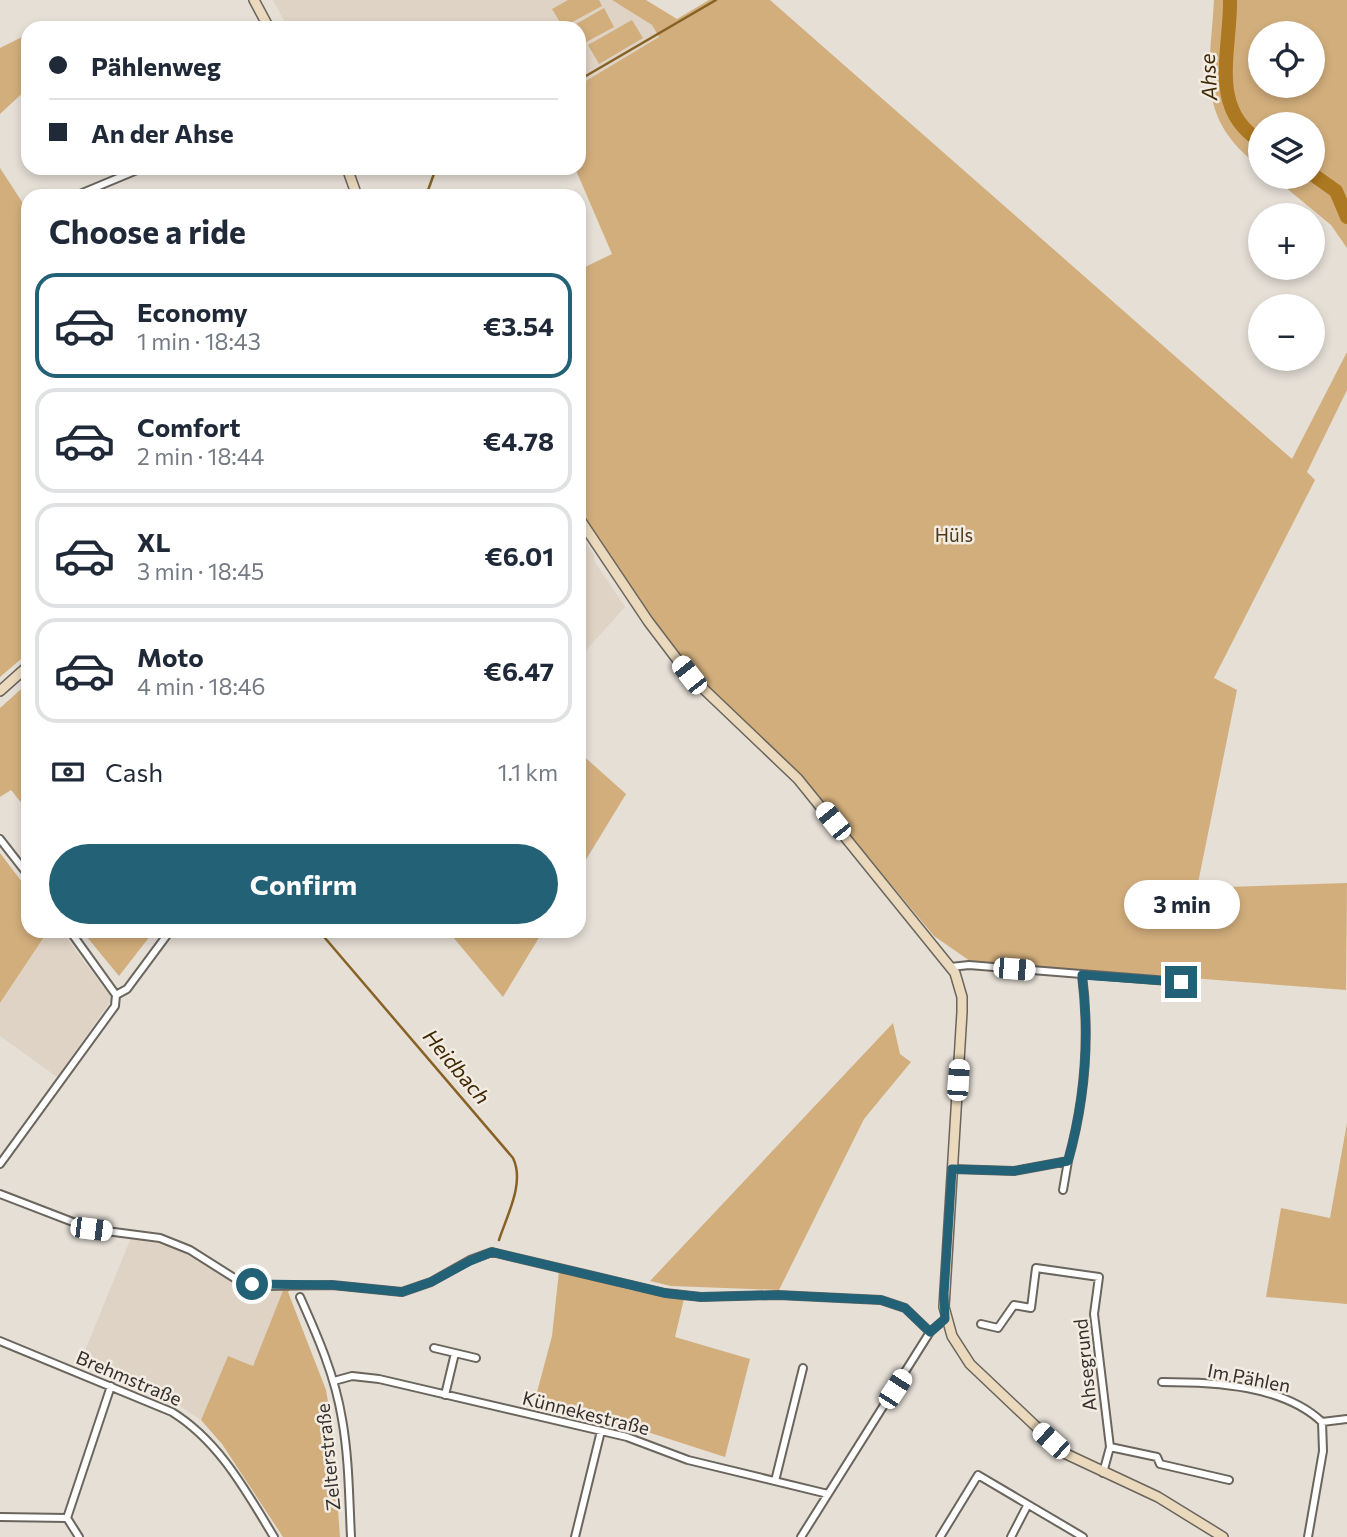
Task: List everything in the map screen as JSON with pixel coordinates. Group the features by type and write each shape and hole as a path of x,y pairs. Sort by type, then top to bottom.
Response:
{"main road":[{"path":"254,0 265,21"},
{"path":"586,528 648,621 689,675 798,779 951,967 960,984 962,1005 944,1294 945,1319 961,1352 997,1392 1064,1453 1158,1497 1223,1537"},
{"path":"0,691 21,672"}],"street":[{"path":"92,189 125,175"},
{"path":"0,839 21,866"},
{"path":"0,1164 115,1006 116,995 75,938"},
{"path":"116,995 127,989 165,938"},
{"path":"951,967 969,965 1181,982"},
{"path":"1063,1190 1076,1133 1085,1065 1087,1014 1082,975"},
{"path":"952,1169 1014,1171 1068,1161"},
{"path":"0,1194 91,1229 160,1238 190,1250 239,1281 265,1286 332,1285 402,1292 431,1282 492,1252 665,1293 701,1297 778,1295 881,1300 905,1308 930,1332"},
{"name":"Ahsegrund","path":"981,1324 998,1328 1014,1305 1031,1308 1037,1268 1099,1277 1094,1314 1110,1447 1103,1473"},
{"name":"Zelterstraße","path":"300,1297 334,1381 344,1429 351,1537"},
{"path":"801,1537 930,1332 945,1319"},
{"name":"Brehmstraße","path":"0,1341 172,1412 199,1430 241,1484 274,1537"},
{"path":"434,1348 476,1358"},
{"path":"445,1395 456,1353"},
{"path":"775,1481 803,1368"},
{"name":"Künnekestraße","path":"334,1381 352,1377 379,1379 627,1437 688,1460 828,1494"},
{"name":"Im Pählen","path":"1163,1382 1231,1387 1285,1398 1311,1411 1322,1422"},
{"path":"66,1518 111,1386"},
{"path":"1308,1537 1323,1451 1322,1422 1347,1419"},
{"path":"575,1537 601,1431"},
{"path":"1110,1447 1157,1457 1160,1464 1229,1480"},
{"path":"940,1537 978,1475 1083,1537"},
{"path":"1011,1537 1027,1506"},
{"path":"0,1517 66,1518"},
{"path":"66,1518 79,1537"}],"shaded area":[{"path":"273,0 612,0 652,25 659,37 586,81 586,21 284,21"},
{"path":"586,542 595,562 625,607 586,650"},
{"path":"43,938 66,938 112,999 57,1077 0,1036 0,1003"},
{"path":"131,1238 148,1239 173,1247 237,1283 284,1288 253,1366 228,1356 201,1420 177,1404 80,1363"}],"green space":[{"path":"568,0 599,0 602,6 574,21 559,21 552,9"},
{"name":"Hüls","path":"612,0 646,0 677,19 709,0 770,0 1292,459 1347,352 1347,390 1307,472 1315,480 1214,678 1237,690 1197,888 1347,883 1346,990 970,961 934,936 820,799 694,673 652,620 586,521 586,267 612,254 578,175 586,175 586,81 659,37 652,25"},
{"path":"1214,0 1347,0 1347,248 1325,220 1325,203 1304,203 1288,189 1325,189 1325,112 1248,112 1248,157 1225,130 1216,112 1210,72"},
{"path":"604,8 614,27 586,42 586,21 581,21"},
{"path":"632,20 643,38 599,64 588,45"},
{"path":"21,38 21,94 0,114 0,48"},
{"path":"0,168 21,200 21,659 0,677"},
{"path":"21,689 21,802 11,790 0,797 0,708"},
{"path":"586,758 626,794 586,860"},
{"path":"0,853 21,881 21,938 43,938 0,1003"},
{"path":"88,938 149,938 119,976"},
{"path":"454,938 539,938 503,997"},
{"path":"893,1023 900,1054 911,1062 864,1119 779,1290 671,1286 650,1281"},
{"path":"1347,1123 1347,1304 1266,1297 1281,1208 1330,1218"},
{"path":"559,1271 630,1290 684,1299 675,1337 750,1359 725,1457 635,1428 533,1407 552,1336"},
{"path":"284,1288 290,1290 288,1292 326,1390 332,1425 340,1537 283,1537 222,1444 201,1420 228,1356 253,1366"}],"waterway":[{"name":"Heidbach","path":"586,76 716,0"},
{"name":"Ahse","path":"1230,0 1226,58 1228,96 1234,113 1248,131"},
{"name":"Heidbach","path":"428,189 434,175"},
{"name":"Ahse","path":"1325,183 1336,191 1347,217"},
{"name":"Heidbach","path":"325,938 513,1158 516,1188 499,1240"}],"route":[{"path":"252,1284 332,1285 402,1292 431,1282 492,1252 665,1293 701,1297 778,1295 881,1300 897,1303 905,1308 930,1332 945,1319 944,1294 952,1169 1014,1171 1037,1169 1068,1161 1076,1133 1085,1065 1087,1014 1082,975 1181,982"}]}
